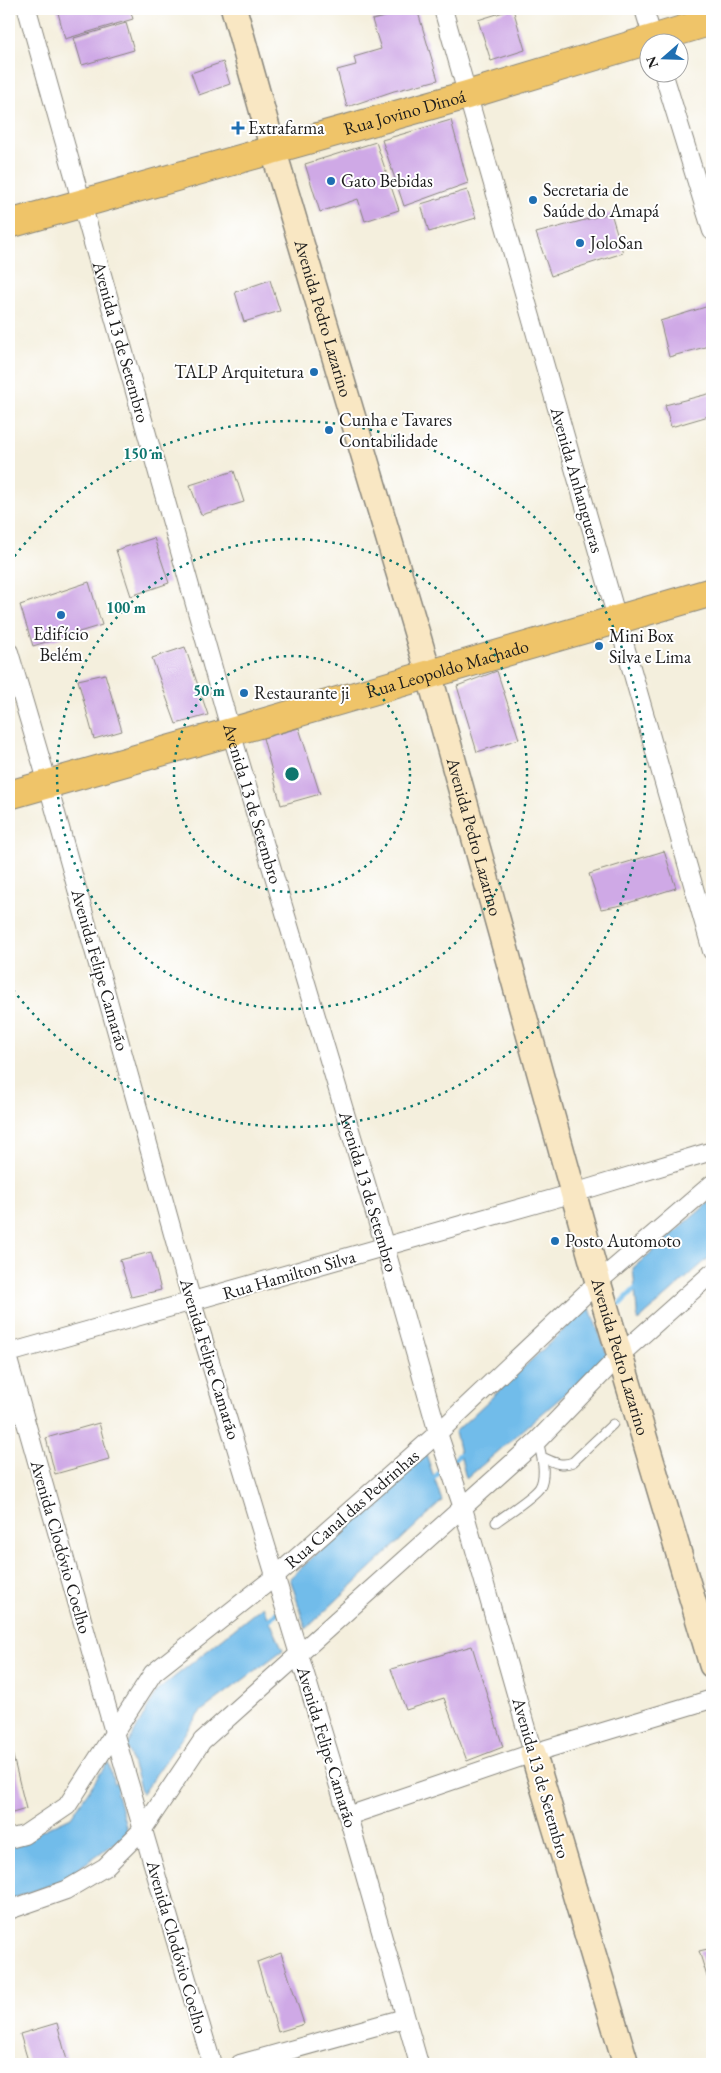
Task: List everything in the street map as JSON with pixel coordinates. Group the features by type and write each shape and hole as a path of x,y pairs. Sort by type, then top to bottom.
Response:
{"main road":[{"name":"Avenida Pedro Lazarino","path":"234,9 273,149 430,674 598,1282 621,1354 712,1665"},
{"name":"Rua Jovino Dinoá","path":"678,32 712,21"},
{"name":"Rua Jovino Dinoá","path":"9,224 467,95 638,44"},
{"name":"Rua Leopoldo Machado","path":"9,795 617,621 712,592"},
{"name":"Avenida 13 de Setembro","path":"533,1753 626,2064"}],"street":[{"name":"Avenida 13 de Setembro","path":"27,9 232,732 533,1753"},
{"name":"Avenida Anhangueras","path":"443,9 712,951"},
{"path":"644,9 651,32"},
{"path":"666,82 712,231"},
{"name":"Avenida Felipe Camarão","path":"9,652 48,784 192,1302 348,1816 419,2064"},
{"name":"Rua Hamilton Silva","path":"9,1353 574,1193 712,1151"},
{"name":"Rua Canal das Pedrinhas","path":"9,1839 24,1835 67,1806 153,1673 278,1582 598,1282 712,1184"},
{"path":"9,1910 66,1890 105,1867 141,1823 202,1741 296,1648 462,1508 538,1440 621,1354 712,1273"},
{"name":"Avenida Clodóvio Coelho","path":"9,1363 114,1732 212,2064"},
{"path":"348,1816 533,1753 712,1699"},
{"path":"240,2064 405,2018"}],"lane":[{"path":"542,1457 555,1463 566,1465 573,1462 613,1424"},
{"path":"496,1522 539,1488 542,1476 542,1457 538,1440"}],"water":[{"path":"712,1200 712,1255 638,1321 633,1268"},
{"path":"589,1306 608,1357 466,1479 455,1432"},
{"path":"426,1454 442,1501 306,1629 290,1578"},
{"path":"263,1606 283,1650 200,1712 142,1794 127,1746 157,1691"},
{"path":"108,1762 128,1833 61,1881 9,1900 9,1846 71,1817"}],"building":[{"path":"57,9 130,9 133,19 65,39"},
{"path":"417,9 438,80 394,91 347,107 337,70 356,65 354,57 381,49 372,20"},
{"path":"513,9 525,50 491,61 478,20"},
{"path":"126,23 134,50 82,65 74,38"},
{"path":"223,62 230,84 199,95 191,73"},
{"path":"451,120 468,183 404,206 382,140"},
{"path":"376,142 399,210 365,221 358,199 320,212 305,164"},
{"path":"467,190 476,218 429,232 421,204"},
{"name":"JoloSan","path":"611,213 623,253 551,276 536,233"},
{"path":"270,280 280,311 244,322 235,292"},
{"path":"712,305 712,345 669,357 660,321"},
{"path":"712,393 712,415 671,427 665,405"},
{"path":"234,471 244,502 201,515 190,485"},
{"path":"154,538 169,583 131,596 116,550"},
{"name":"Edifício Belém","path":"89,582 102,625 33,646 20,605"},
{"path":"185,647 208,715 176,724 152,658"},
{"path":"497,671 519,739 477,752 457,686"},
{"path":"105,674 122,731 94,739 78,680"},
{"path":"299,728 320,794 281,805 263,738"},
{"path":"664,851 676,888 622,905 601,909 589,874"},
{"path":"151,1252 161,1290 131,1297 120,1260"},
{"path":"99,1423 109,1459 55,1474 46,1438"},
{"path":"472,1646 503,1747 467,1761 444,1698 406,1710 391,1669"},
{"path":"9,1740 26,1809 9,1814"},
{"path":"712,1948 712,1985 710,1986 699,1951"},
{"path":"281,1953 304,2024 278,2032 257,1962"},
{"path":"57,2023 68,2064 29,2064 20,2034"}],"waterway":[{"path":"615,1309 639,1285"},
{"path":"430,1481 465,1450"},
{"path":"265,1623 281,1609"},
{"path":"112,1794 122,1779"}],"place":[{"name":"Extrafarma","path":"238,128"},
{"name":"Gato Bebidas","path":"331,181"},
{"name":"Secretaria de Saúde do Amapá","path":"533,200"},
{"name":"JoloSan","path":"580,243"},
{"name":"TALP Arquitetura","path":"314,372"},
{"name":"Cunha e Tavares Contabilidade","path":"329,430"},
{"name":"Edifício Belém","path":"61,615"},
{"name":"Mini Box Silva e Lima","path":"599,646"},
{"name":"Restaurante ji","path":"244,693"},
{"name":"Posto Automoto","path":"555,1241"}]}
